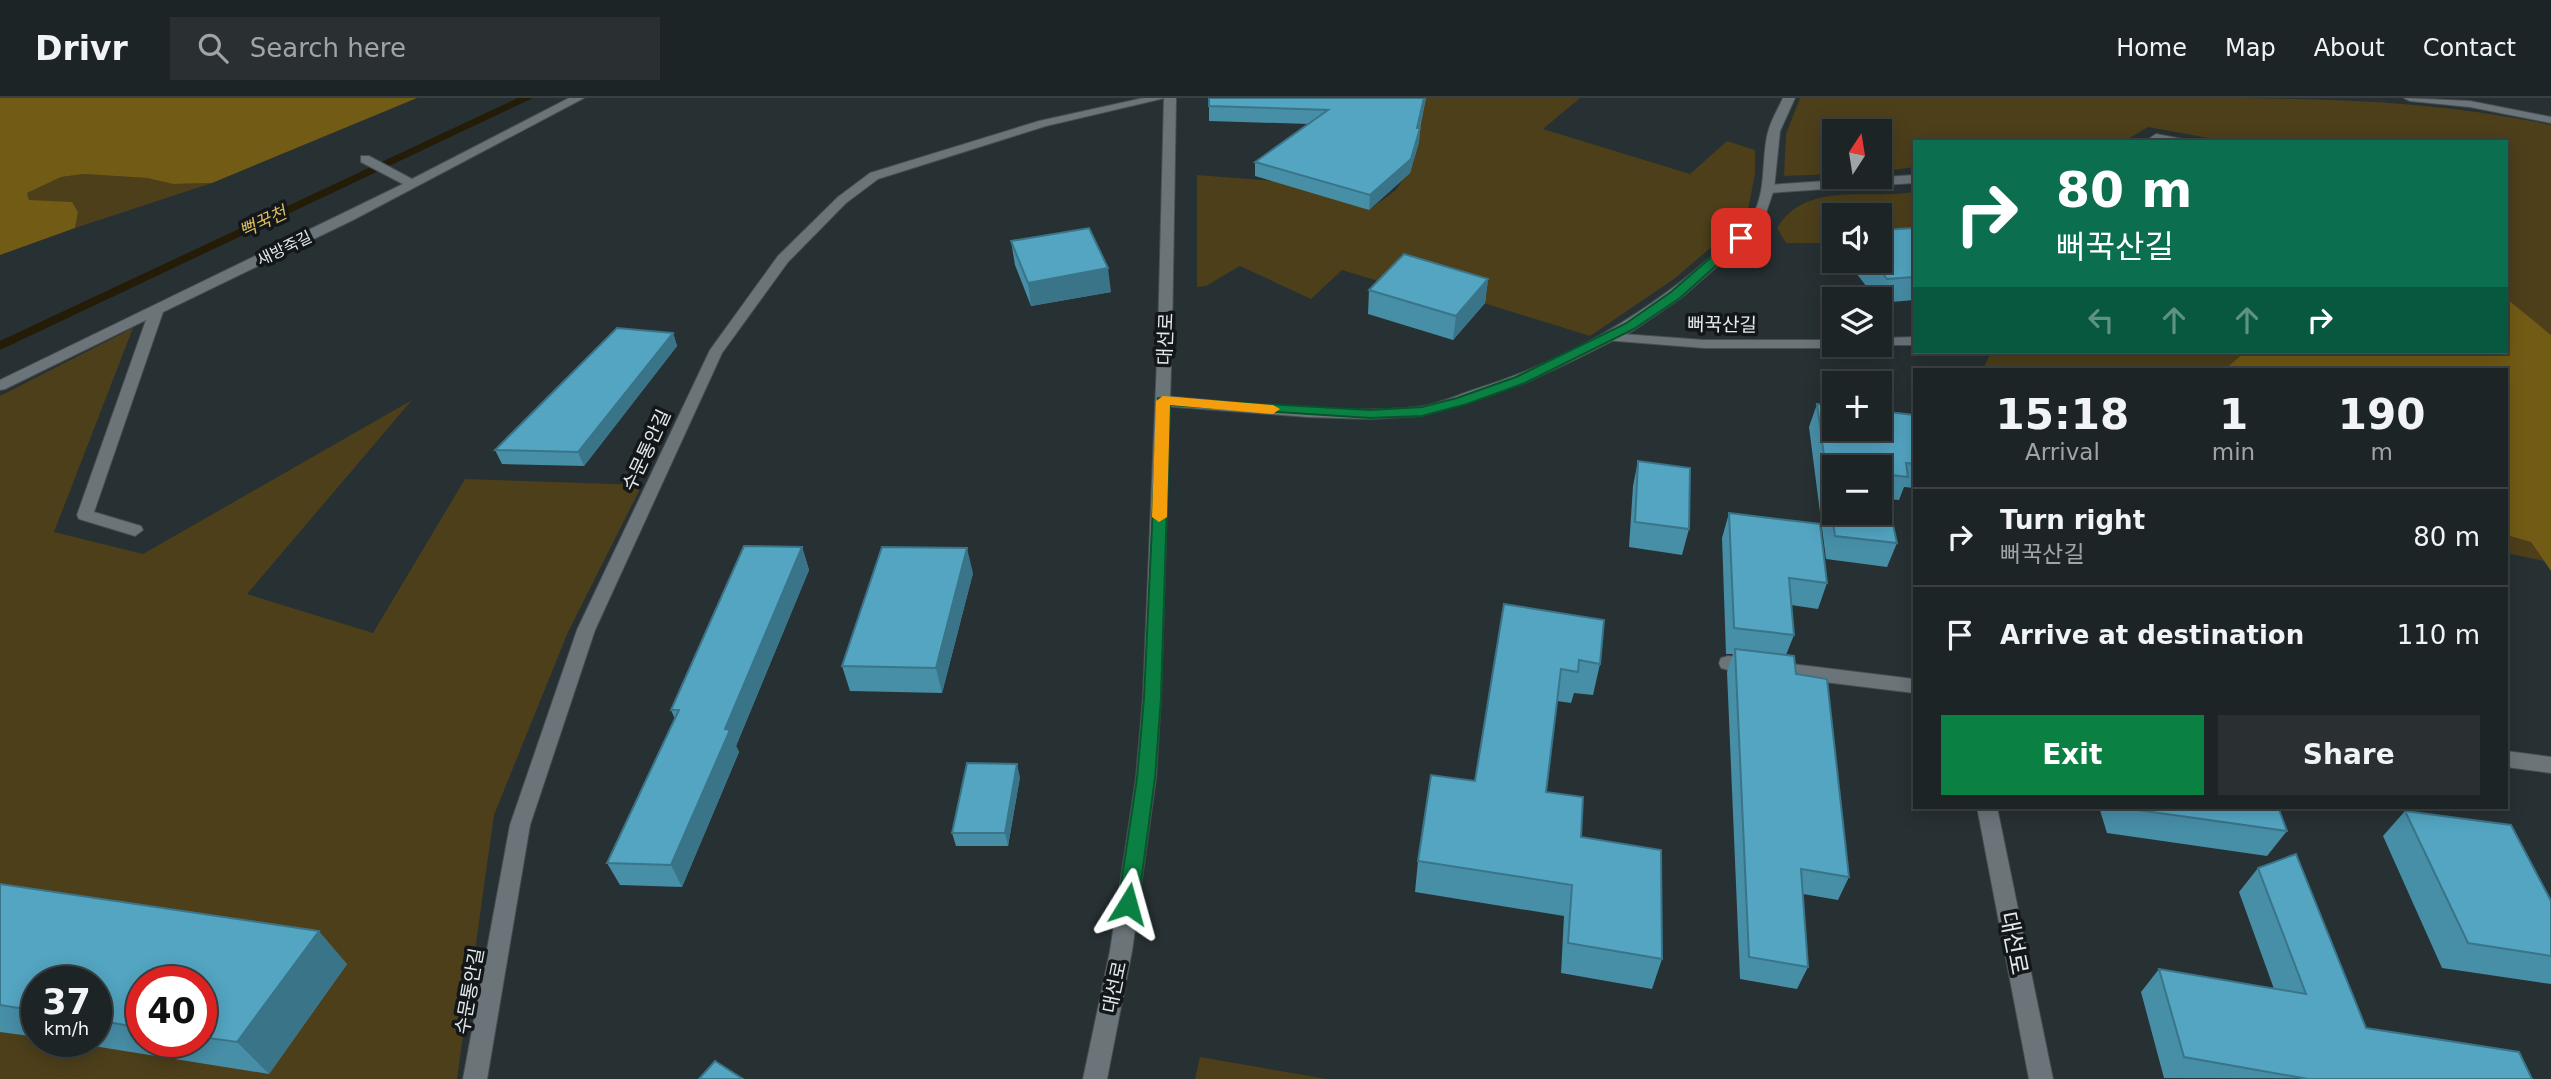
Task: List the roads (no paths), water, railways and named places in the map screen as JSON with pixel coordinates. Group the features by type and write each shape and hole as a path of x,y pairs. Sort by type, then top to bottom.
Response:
{"street":[{"name":"새방죽길","path":"0,386 412,184 578,98"},
{"name":"수문통안길","path":"475,1079 520,825 586,630 715,353 783,258 842,200 874,176 1043,123 1159,98"},
{"name":"대선로","path":"1095,1079 1121,951 1146,778 1152,698 1163,401 1170,98"},
{"name":"뻐꾹산길","path":"1163,401 1357,414 1422,411 1520,380 1609,337 1676,295 1741,238 1759,216 1768,189 1774,131 1789,98"},
{"path":"2410,98 2470,104 2551,120"},
{"path":"365,159 412,184"},
{"path":"1768,189 1913,179"},
{"path":"135,530 85,515 157,310"},
{"name":"뻐꾹산길","path":"1609,337 1691,344 1822,344"},
{"path":"1892,342 1913,341"},
{"path":"1728,663 1913,686"},
{"path":"2508,759 2551,765"},
{"name":"대선로","path":"1987,809 2041,1079"}],"waterway":[{"name":"뻑꾹천","path":"0,346 527,98"}]}
